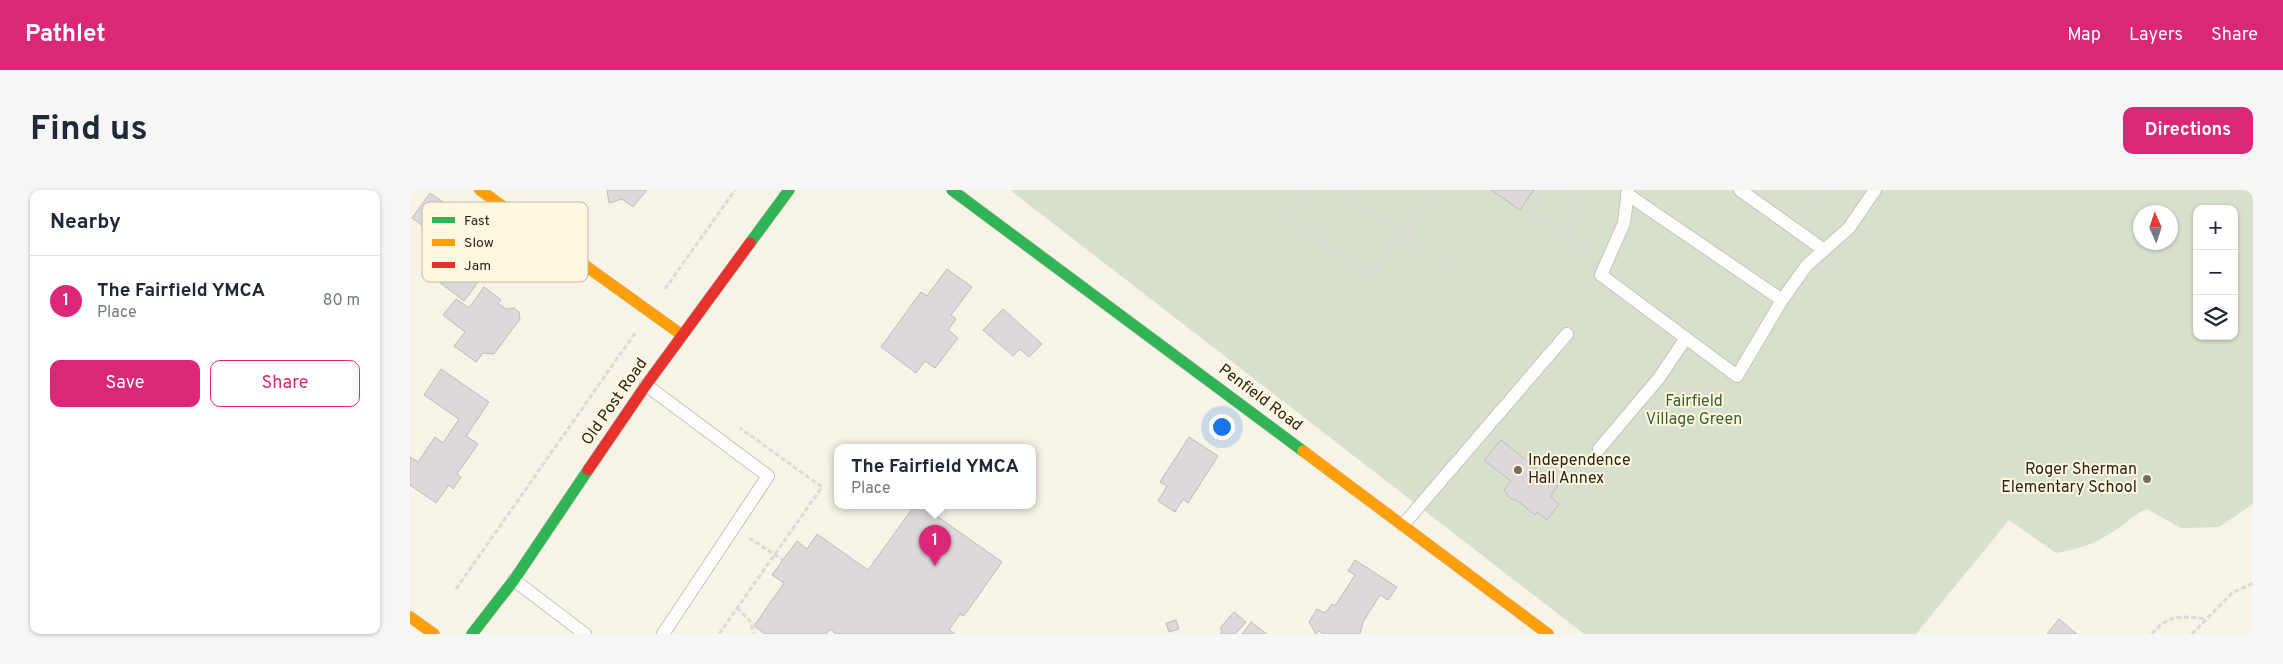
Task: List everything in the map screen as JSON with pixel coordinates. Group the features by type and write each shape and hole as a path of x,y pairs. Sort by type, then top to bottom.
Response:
{"street":[{"path":"480,190 497,202"},
{"name":"Old Post Road","path":"472,634 514,580 646,385 789,190"},
{"name":"Penfield Road","path":"952,190 1548,634"},
{"path":"588,268 682,335"},
{"path":"410,616 434,634"}],"lane":[{"path":"1740,190 1824,250"},
{"path":"1782,300 1628,192 1624,223 1601,276 1738,376 1782,300 1807,265 1849,228 1874,190"},
{"path":"1403,525 1566,334"},
{"path":"1599,449 1659,378 1686,338"},
{"path":"646,385 768,476 663,634"},
{"path":"514,580 585,634"}],"path":[{"path":"456,589 735,190"},
{"path":"1307,190 1288,214 1371,276 1397,240"},
{"path":"1343,190 1396,229"},
{"path":"1407,226 1433,190"},
{"path":"1547,190 1530,214 1608,260"},
{"path":"1562,190 1578,213 1570,239"},
{"path":"1797,230 1826,190"},
{"path":"1400,226 1407,226 1410,232 1409,238 1403,242 1397,240 1394,234 1396,229 1400,226"},
{"path":"1409,238 1452,271"},
{"path":"1556,484 1591,446 1599,449"},
{"path":"733,529 783,560"},
{"path":"2192,634 2232,593 2253,583"},
{"path":"737,608 750,622 754,634"},
{"path":"2152,634 2164,620 2185,617 2206,619"}],"green space":[{"name":"Fairfield Village Green","path":"1010,190 2253,190 2253,504 2219,527 2181,528 2147,509 2100,540 2080,548 2056,553 2009,520 1916,634 1584,634"}],"building":[{"path":"607,190 647,190 633,207 622,199 609,203"},
{"path":"1491,190 1534,190 1520,210"},
{"path":"430,193 443,202 424,202"},
{"path":"422,204 422,225 412,218"},
{"path":"947,269 972,287 951,315 956,319 948,330 958,338 935,368 925,361 916,373 881,347 921,292 927,296"},
{"path":"439,282 478,282 464,301"},
{"path":"484,287 501,300 498,303 506,309 514,308 519,312 520,319 494,354 483,353 476,362 454,346 465,332 443,315 456,299 469,308"},
{"path":"1003,309 1042,344 1029,357 1020,349 1013,356 983,330"},
{"path":"441,369 489,402 466,436 478,444 457,474 461,477 453,489 449,485 436,503 410,485 410,457 418,462 435,437 443,443 459,419 424,395"},
{"path":"1189,437 1218,456 1188,503 1183,499 1175,512 1158,501 1167,486 1160,482"},
{"name":"Independence Hall Annex","path":"1501,440 1558,486 1550,496 1559,504 1547,520 1537,512 1535,515 1518,501 1510,498 1504,490 1511,481 1484,460"},
{"path":"912,509 927,509 1002,562 964,616 960,614 949,630 955,634 836,634 830,629 826,634 765,634 754,626 784,583 772,575 797,541 807,549 817,534 868,570"},
{"path":"1355,560 1397,587 1388,600 1380,595 1363,622 1360,634 1323,634 1319,631 1316,634 1309,622 1317,609 1325,613 1332,604 1335,606 1355,575 1348,571"},
{"path":"1234,612 1246,622 1235,634 1220,634 1222,631 1220,628"},
{"path":"2059,619 2077,634 2047,634"},
{"path":"1176,620 1179,629 1169,632 1166,623"},
{"path":"1251,622 1267,634 1242,634"}],"traffic: fast":[{"path":"750,243 789,190"},
{"path":"952,190 1303,451"},
{"path":"472,634 514,580 588,470"}],"traffic: slow":[{"path":"480,190 497,202"},
{"path":"588,268 682,335"},
{"path":"1303,451 1548,634"},
{"path":"410,617 434,634"}],"traffic: jam":[{"path":"588,470 646,385 750,243"}],"place":[{"name":"Independence Hall Annex","path":"1518,470"},
{"name":"Roger Sherman Elementary School","path":"2147,479"},
{"name":"The Fairfield YMCA","path":"935,566"}]}
